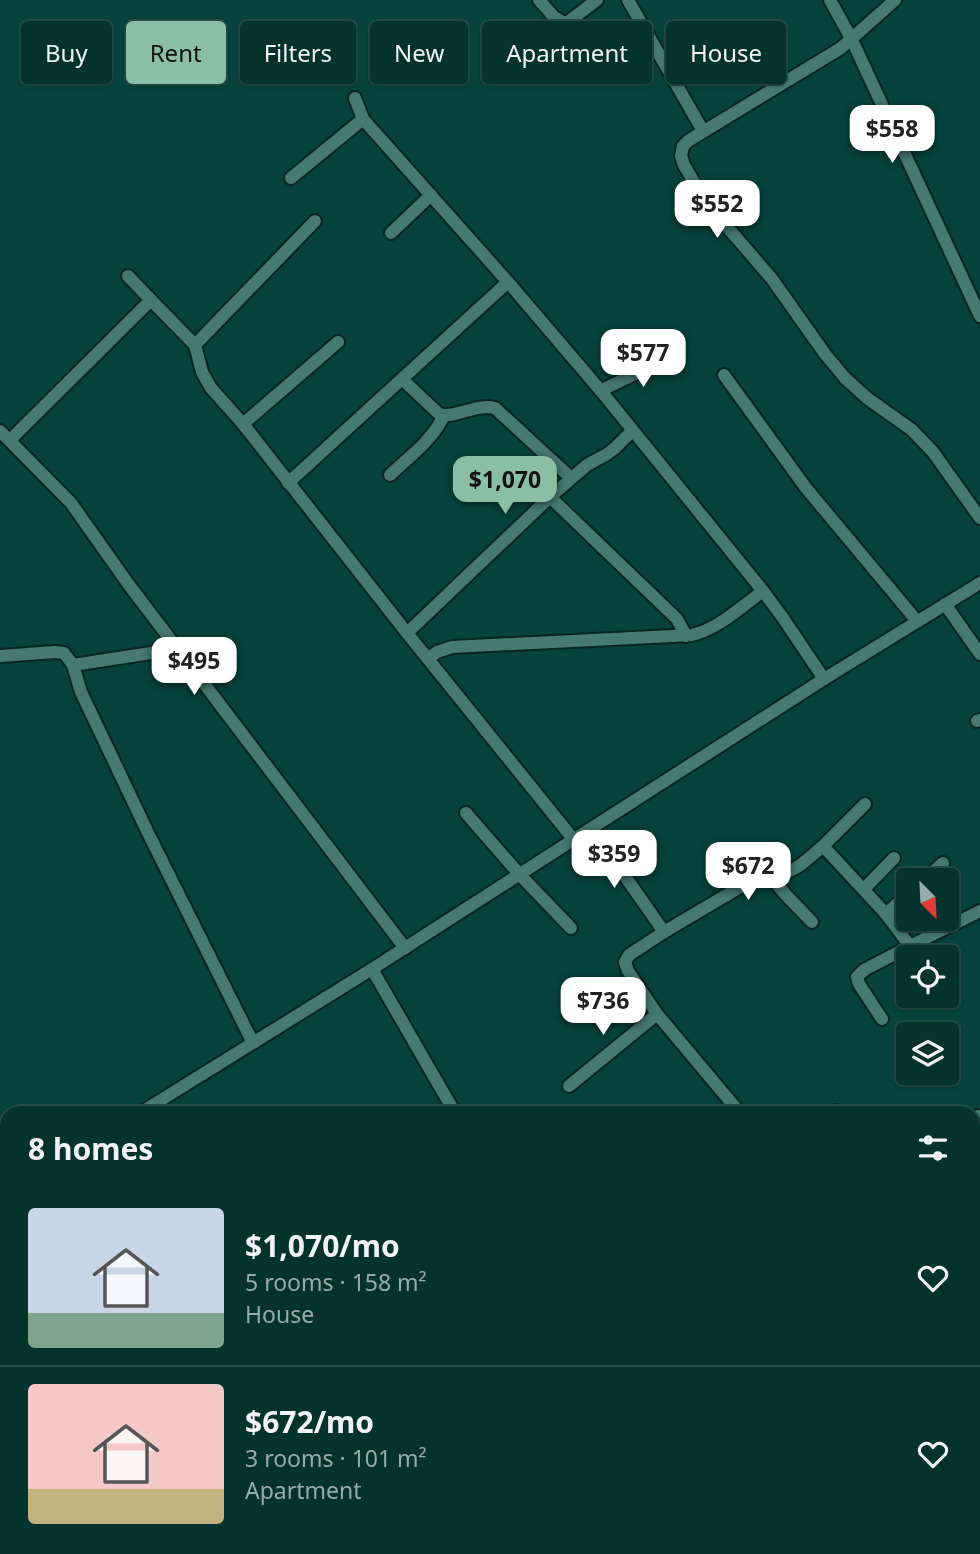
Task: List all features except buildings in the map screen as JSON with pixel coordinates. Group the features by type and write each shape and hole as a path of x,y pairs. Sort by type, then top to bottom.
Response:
{"street":[{"path":"539,0 560,21"},
{"path":"569,21 597,0"},
{"path":"628,0 703,131"},
{"path":"830,0 852,40 980,316"},
{"path":"895,0 841,48 703,131 683,146 681,156 695,184 723,222 772,279 825,354 845,378 867,398 912,430 933,452 980,518"},
{"path":"355,98 363,119 601,391 763,591 824,679"},
{"path":"291,178 363,119"},
{"path":"391,233 431,195"},
{"path":"195,345 315,220"},
{"path":"128,276 195,345 202,372 211,388 243,424 574,840"},
{"path":"288,483 508,282"},
{"path":"151,300 5,436 71,503 129,586 405,948"},
{"path":"243,424 338,342"},
{"path":"601,391 641,372 662,356"},
{"path":"724,375 806,488 917,621"},
{"path":"403,380 439,414 477,407 495,408 571,478"},
{"path":"390,475 431,436 444,415"},
{"path":"407,633 571,478 607,454 632,431"},
{"path":"550,497 677,619 686,636"},
{"path":"151,1106 980,583"},
{"path":"428,659 437,652 453,647 702,633 763,591"},
{"path":"945,604 980,654"},
{"path":"73,665 151,653 175,645"},
{"path":"0,656 64,653 73,665 81,692 148,833 253,1043"},
{"path":"730,1106 657,1014 628,971 625,962 629,955 664,932 755,878 796,868 823,846 865,804"},
{"path":"466,813 571,928"},
{"path":"592,829 664,932"},
{"path":"823,846 886,914 909,945"},
{"path":"864,889 894,858"},
{"path":"937,868 943,863"},
{"path":"769,875 812,922"},
{"path":"886,914 896,905"},
{"path":"912,945 980,911"},
{"path":"882,1019 857,977 864,970 896,953"},
{"path":"372,969 451,1106"},
{"path":"569,1086 657,1014"}]}
